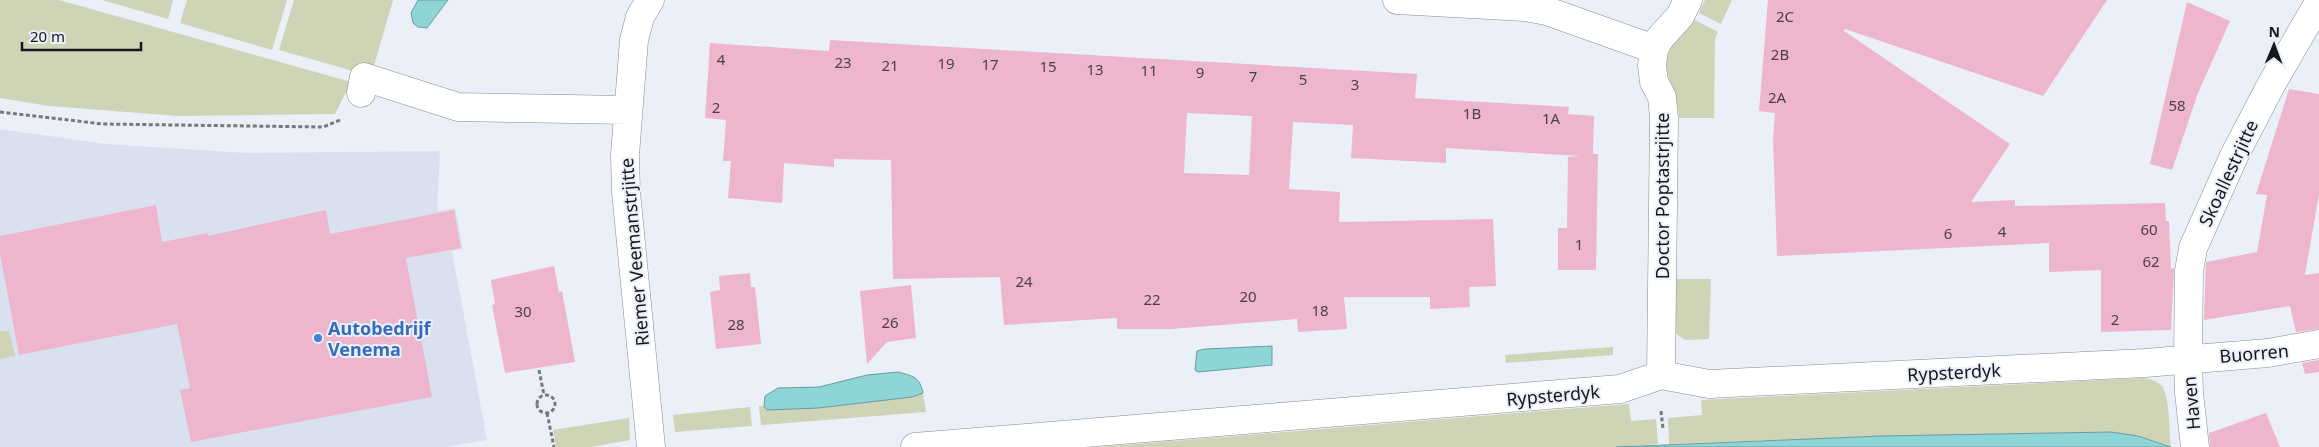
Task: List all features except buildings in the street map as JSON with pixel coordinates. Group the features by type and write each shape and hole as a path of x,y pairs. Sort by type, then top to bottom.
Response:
{"street":[{"name":"Riemer Veemanstrjitte","path":"650,0 640,17 634,40 625,154 626,192 652,447"},
{"path":"1397,0 1525,7 1547,11 1654,49 1660,38 1680,16 1688,0"},
{"name":"Skoallestrjitte","path":"2188,359 2190,265 2193,248 2234,156 2274,79 2319,2"},
{"name":"Doctor Poptastrjitte","path":"1654,49 1652,66 1654,82 1662,97 1664,118 1661,375"},
{"path":"361,93 364,77 458,107 628,110"},
{"name":"Buorren","path":"2188,359 2268,353 2319,344"},
{"name":"Rypsterdyk","path":"916,447 1620,389 1661,375 1709,384 2188,359"},
{"name":"Haven","path":"2188,359 2188,393 2195,447"}],"path":[{"path":"0,112 102,124 323,127 348,116 361,93"},
{"path":"539,370 544,395"},
{"path":"544,395 551,397 554,403 553,409 547,413 541,412 537,406 538,399 544,395"},
{"path":"547,413 554,447"}],"shaded area":[{"path":"0,129 106,144 247,153 440,151 437,211 455,208 463,249 452,251 487,440 445,447 0,447"}],"green space":[{"path":"0,0 59,0 351,82 335,114 178,116 49,106 0,98"},
{"path":"102,0 173,0 168,19"},
{"path":"187,0 287,0 272,50 180,23"},
{"path":"294,0 393,0 371,76 279,50"},
{"path":"1705,0 1732,0 1721,24 1699,13"},
{"path":"1695,20 1718,32 1715,39 1714,118 1679,118 1676,99 1668,73 1668,55 1672,46"},
{"path":"1676,279 1711,279 1709,339 1685,340 1675,333"},
{"path":"0,331 9,331 15,356 0,359"},
{"path":"1613,347 1613,355 1506,363 1505,355"},
{"path":"2144,378 2158,383 2165,391 2171,446 2138,436 2111,432 1881,436 1669,444 1668,418 1702,415 1701,400"},
{"path":"923,393 926,412 761,425 759,406 764,406 767,410 818,408 912,397"},
{"path":"1629,404 1631,421 1656,419 1658,444 1616,447 1099,447"},
{"path":"750,407 752,426 675,432 673,415"},
{"path":"629,418 630,440 591,447 556,447 553,430"}],"water":[{"path":"418,0 448,0 427,28 418,27 413,23 411,13"},
{"path":"1272,346 1272,365 1198,372 1195,370 1197,351"},
{"path":"898,372 918,380 923,393 912,397 818,408 767,410 764,406 765,396 778,388 819,387 867,375"},
{"path":"2111,432 2138,436 2171,447 1616,447 1881,436"}],"place":[{"name":"Autobedrijf Venema","path":"318,338"}]}
